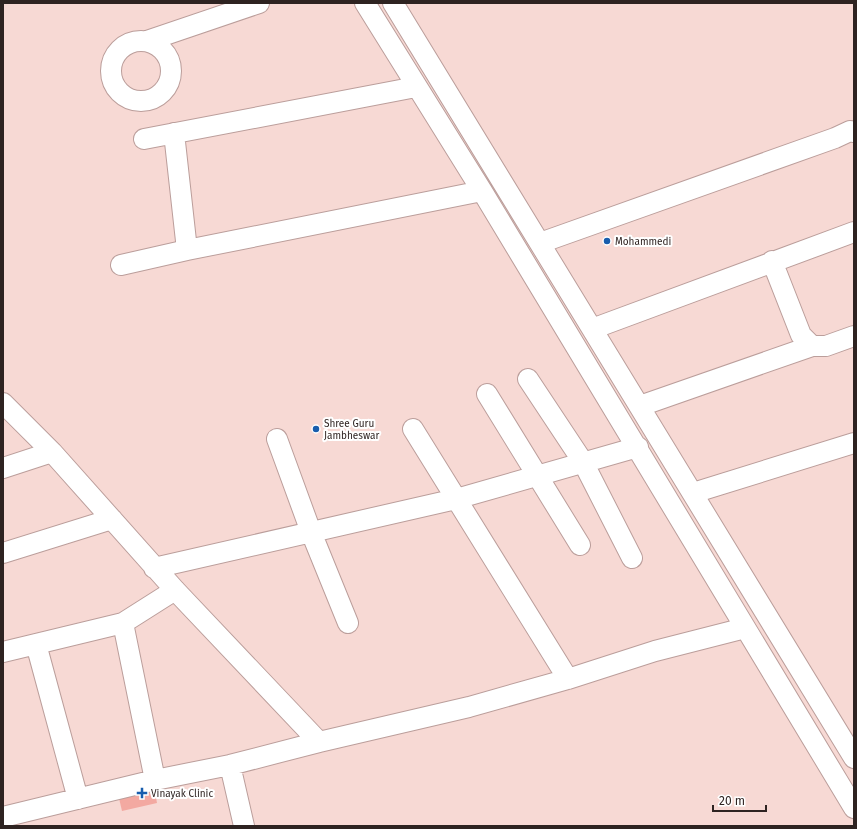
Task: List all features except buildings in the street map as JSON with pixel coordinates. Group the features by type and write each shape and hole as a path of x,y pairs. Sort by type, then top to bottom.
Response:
{"street":[{"path":"147,41 259,3"},
{"path":"365,3 638,447 854,808"},
{"path":"393,3 854,758"},
{"path":"144,140 416,87"},
{"path":"540,243 835,138 850,131 854,132"},
{"path":"174,133 187,250"},
{"path":"120,265 187,250 482,191"},
{"path":"592,329 772,261 854,232"},
{"path":"772,261 801,335 812,346"},
{"path":"640,406 812,346 826,346 854,336"},
{"path":"528,379 584,462 632,558"},
{"path":"487,394 580,545"},
{"path":"3,403 52,452 154,568 319,742"},
{"path":"414,429 568,679"},
{"path":"277,438 311,532 348,623"},
{"path":"693,494 854,443"},
{"path":"154,568 456,499 638,447"},
{"path":"3,468 52,452"},
{"path":"3,553 112,519"},
{"path":"3,652 123,623 175,590"},
{"path":"123,623 155,780"},
{"path":"3,817 155,780 230,765 319,742 469,708 568,679 655,651 745,628"},
{"path":"36,644 78,799"},
{"path":"230,765 244,826"}],"place":[{"name":"Mohammedi","path":"607,241"},
{"name":"Shree Guru Jambheswar","path":"316,429"},
{"name":"Vinayak Clinic","path":"142,793"}]}
